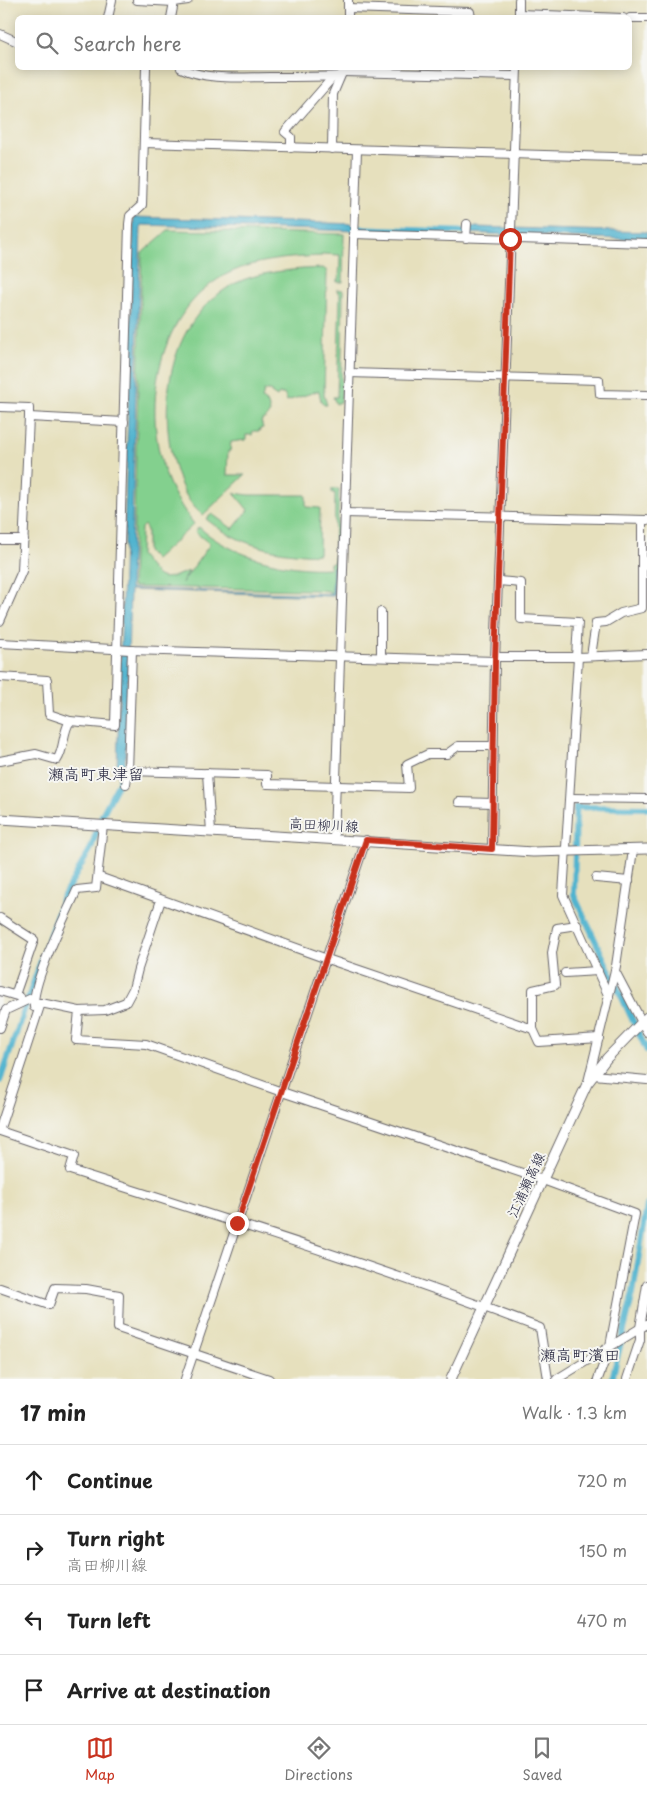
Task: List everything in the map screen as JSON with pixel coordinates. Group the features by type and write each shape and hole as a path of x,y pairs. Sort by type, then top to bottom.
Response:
{"main road":[{"name":"高田柳川線","path":"0,819 492,849 632,854 647,849"},
{"name":"江浦瀬高線","path":"451,1379 587,1084 626,1036 643,1021"}],"street":[{"path":"109,15 112,0"},
{"path":"137,0 174,2 188,0"},
{"path":"519,0 519,15"},
{"path":"172,15 174,2"},
{"path":"348,4 470,12 470,15"},
{"path":"632,18 647,18"},
{"path":"0,34 15,41"},
{"path":"0,677 47,680 49,714 70,721 115,725 129,224 130,216 142,205 146,70"},
{"path":"186,70 208,76 235,78 340,73 516,72 495,659 492,849"},
{"path":"291,148 290,137 285,132 340,73"},
{"path":"332,149 333,94 340,73"},
{"path":"144,143 647,158"},
{"path":"334,840 357,150"},
{"path":"353,233 466,231 510,238 647,243"},
{"path":"349,373 599,380 600,394 647,395"},
{"path":"0,407 29,408 22,571 0,621"},
{"path":"29,420 29,417 124,422"},
{"path":"344,512 645,520 642,608 621,613 606,622 596,623 590,656"},
{"path":"0,540 24,540"},
{"path":"498,581 521,583 521,619 578,622 570,798 563,895 610,994"},
{"path":"0,599 9,599"},
{"path":"381,612 381,657"},
{"path":"0,643 117,650 495,659 647,654"},
{"path":"126,784 128,771 131,650"},
{"path":"0,760 36,754 57,760 62,752 66,729 70,721"},
{"path":"128,771 267,774 267,784 409,788 407,764 428,754 447,754 458,746 493,746"},
{"path":"207,773 211,832"},
{"path":"570,798 647,799"},
{"path":"459,802 492,803"},
{"path":"102,825 99,877 96,888 77,890 31,998 34,1007 42,1003 79,1011 105,1010 126,1002 133,989 161,900"},
{"path":"185,1379 366,840"},
{"path":"587,1084 615,969 632,854"},
{"path":"99,877 327,959 533,1029"},
{"path":"596,878 628,881"},
{"path":"0,918 34,940 15,996"},
{"path":"576,925 557,928 552,953 556,985 533,990 533,1029 539,1042 599,1038"},
{"path":"615,969 647,1032"},
{"path":"564,973 598,972"},
{"path":"0,991 15,996 31,998"},
{"path":"0,1028 6,1010 31,998"},
{"path":"42,1003 0,1129 74,1156 70,1170 237,1223 486,1306 540,1328 548,1379"},
{"path":"79,1011 76,1040 146,1044 543,1180 635,1214 612,1344 598,1379"},
{"path":"594,1075 647,1080"},
{"path":"627,1379 640,1340 647,1285"},
{"path":"0,1288 49,1305 55,1288 86,1289 119,1295 118,1328 269,1379"},
{"path":"557,1379 612,1344 642,1328"}],"green space":[{"path":"168,230 344,234 343,282 337,282 337,279 339,279 340,255 322,254 322,256 261,262 232,271 206,288 188,306 175,327 164,351 158,376 155,402 156,429 160,454 167,478 179,502 194,524 155,560 147,552 147,530 144,525 141,528 140,555 160,577 171,577 189,571 182,583 210,544 195,532 199,527 227,546 260,560 296,567 330,568 330,563 334,562 335,493 332,493 332,489 339,489 336,566 333,567 332,593 314,590 132,587 142,253"},
{"path":"323,268 327,271 324,395 327,405 324,405 321,401 319,391 287,401 284,394 279,394 277,397 271,391 264,391 262,399 268,404 270,412 261,421 263,428 259,429 260,431 253,431 252,435 246,435 246,440 231,442 230,451 228,451 227,475 245,475 203,515 191,503 178,478 171,452 168,428 170,379 185,333 198,314 215,297 236,283 260,275"},
{"path":"337,289 343,290 341,402 336,404 333,397 337,397 340,293"},
{"path":"234,493 249,495 306,495 306,507 320,508 319,554 283,552 248,543 226,533 206,519 212,514 233,529 248,510"}],"water":[{"path":"134,217 358,224 358,231 141,225 130,589 332,594 333,567 337,567 335,569 334,596 130,590 125,766 124,780 121,785 118,784 117,768"},
{"path":"470,228 647,232 647,240 464,233"}],"waterway":[{"path":"351,228 471,232"},
{"path":"0,1081 62,899 91,848 102,815 122,777"},
{"path":"647,808 576,807 574,895 647,1051"},
{"path":"612,1379 633,1293 647,1205"}],"district":[{"name":"瀬高町東津留","path":"96,774"},
{"name":"瀬高町濱田","path":"580,1355"}],"route":[{"path":"237,1223 366,840 492,849 495,661 510,239"}]}
